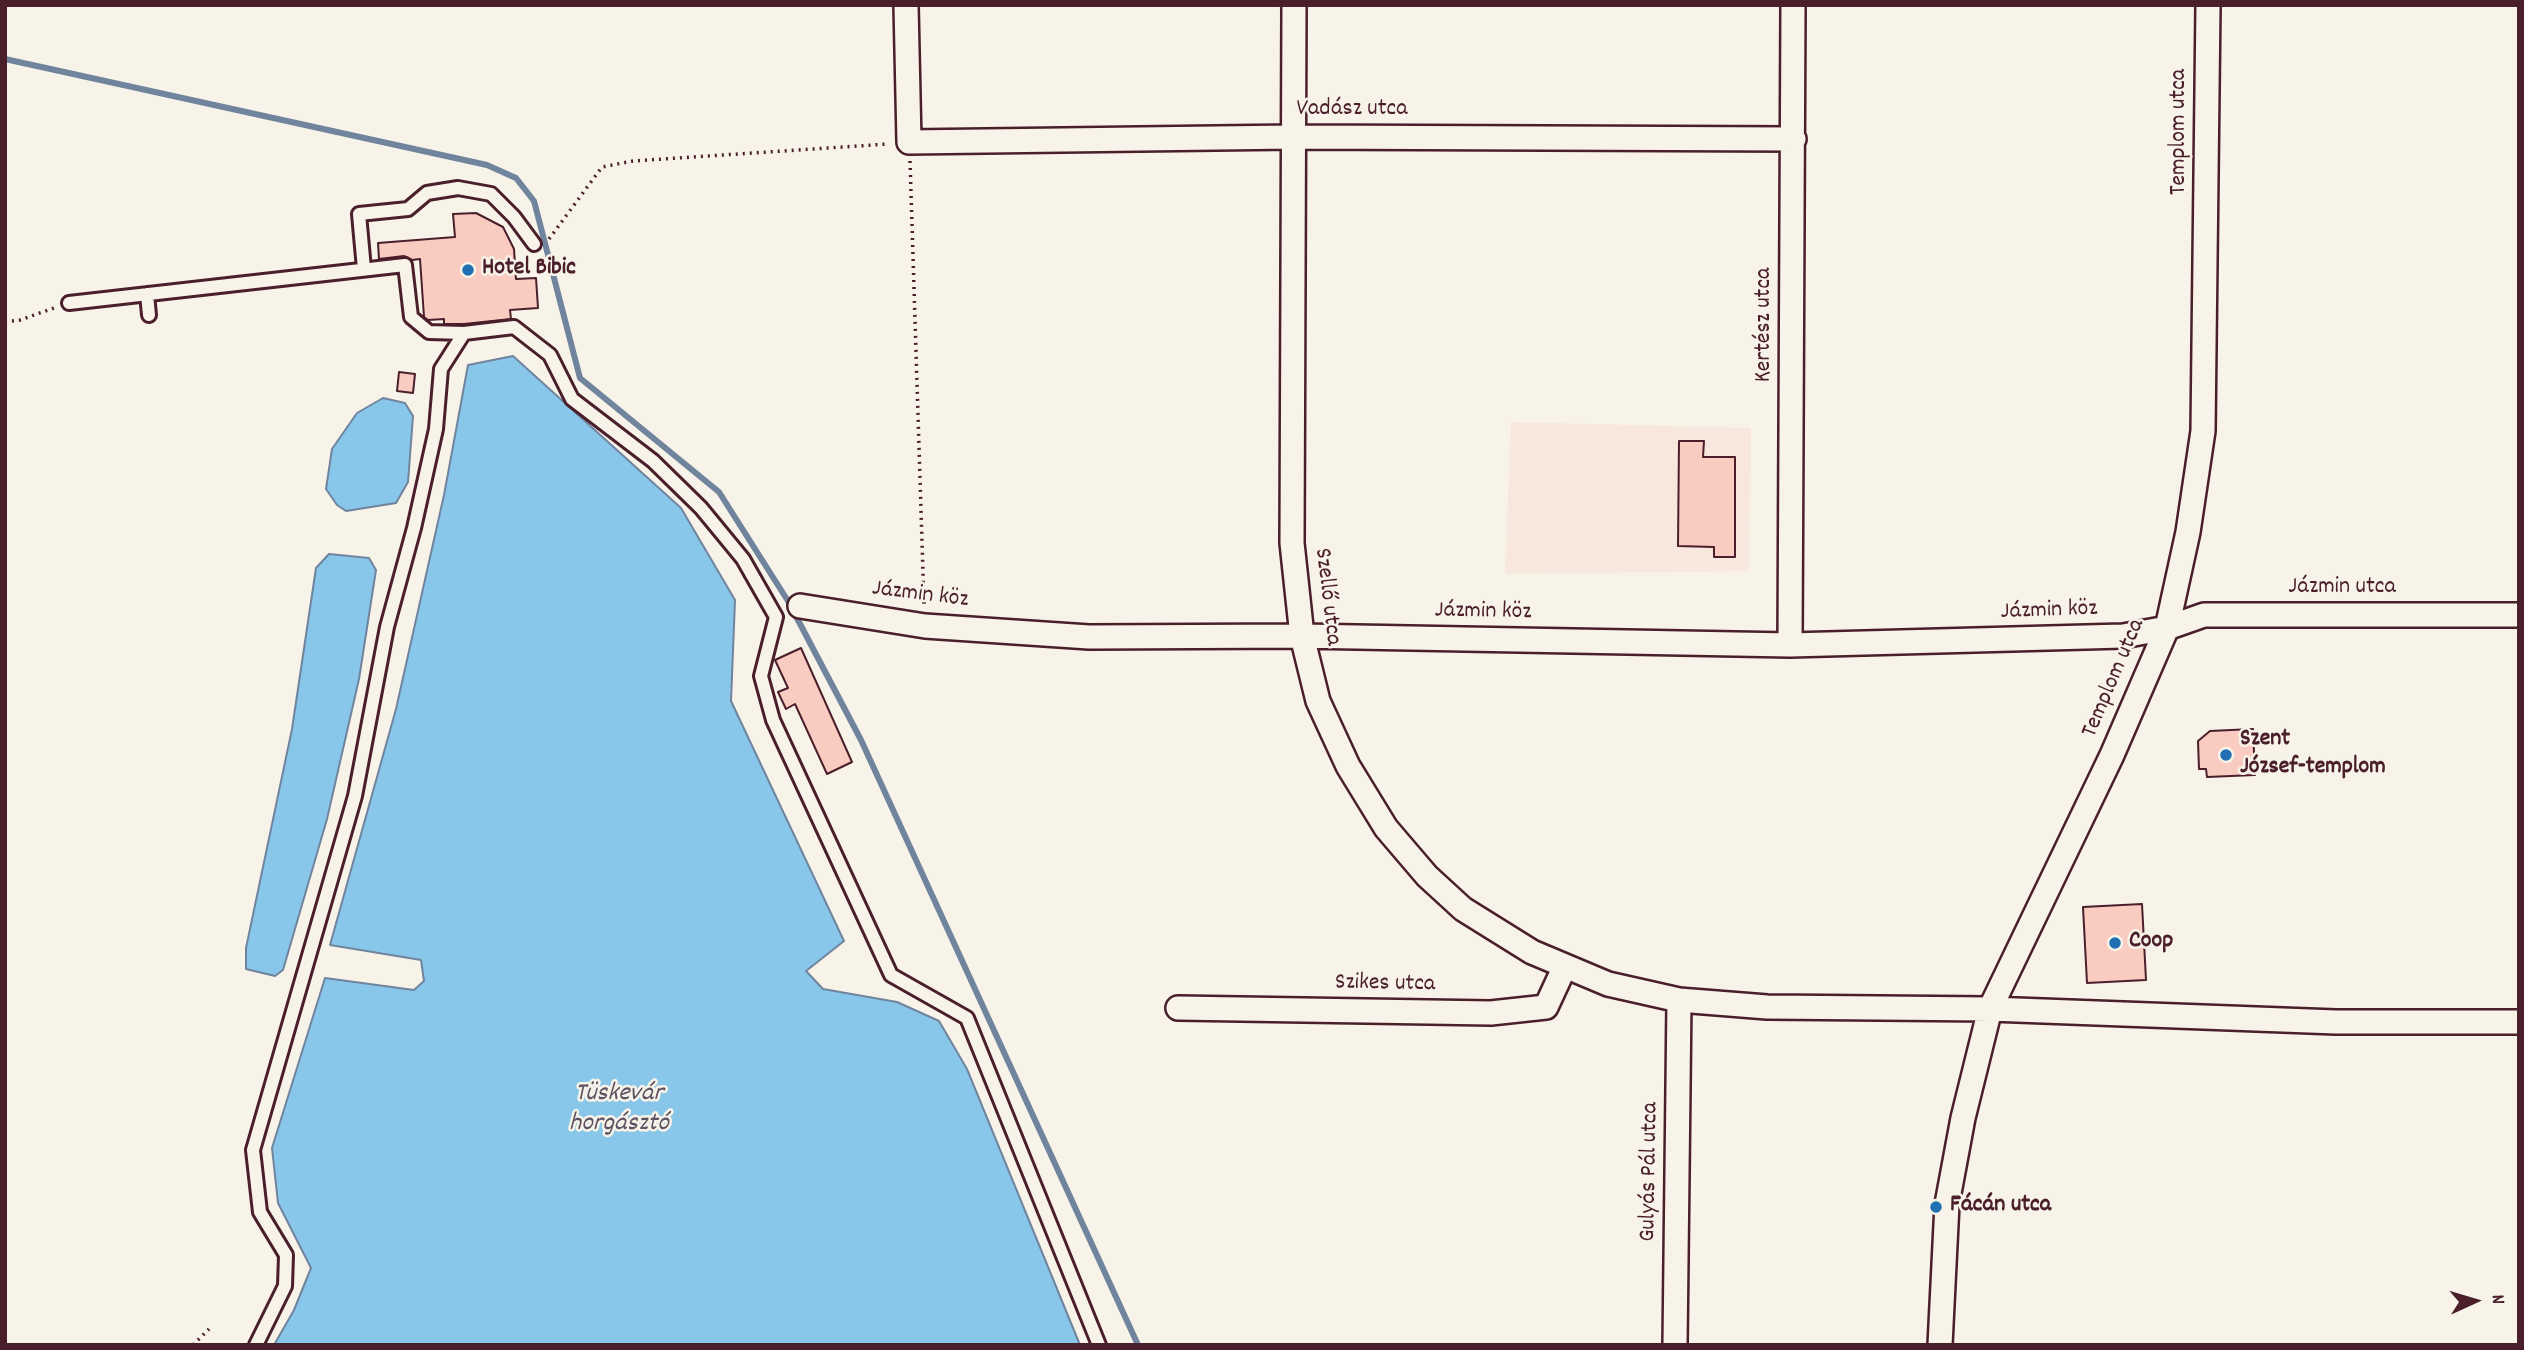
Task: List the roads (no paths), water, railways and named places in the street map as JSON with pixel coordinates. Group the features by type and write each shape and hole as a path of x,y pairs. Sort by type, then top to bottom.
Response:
{"street":[{"name":"Vadász utca","path":"906,5 909,142 1293,137 1794,139"},
{"name":"Szellő utca","path":"1294,5 1292,543 1302,636 1318,701 1348,766 1386,828 1427,876 1463,909 1532,952 1608,984 1679,999"},
{"name":"Kertész utca","path":"1790,645 1793,5"},
{"name":"Templom utca","path":"1940,1345 1947,1204 1963,1118 1990,1009 2112,755 2167,628 2188,532 2203,431 2208,5"},
{"name":"Jázmin köz","path":"800,606 925,626 1089,636 1302,636 1790,645 2123,636 2167,628"},
{"name":"Jázmin utca","path":"2167,628 2204,615 2519,615"},
{"name":"Szikes utca","path":"1178,1008 1490,1013 1546,1007 1565,966"},
{"path":"1679,999 1767,1007 1990,1009 2336,1022 2519,1021"},
{"name":"Gulyás Pál utca","path":"1675,1345 1679,999"}],"lane":[{"path":"364,270 359,214 408,209 426,193 437,191 458,188 491,194 514,217 534,244"},
{"path":"69,303 405,265 411,317 429,332 464,333 514,327 550,355 572,399 653,461 701,508 743,559 776,617 761,676 773,720 891,975 967,1018 1099,1345"},
{"path":"146,294 149,315"},
{"path":"256,1345 285,1286 286,1255 260,1212 253,1150 355,796 387,627 414,528 436,429 441,369 464,333"},
{"path":"776,617 800,606"}],"water":[{"name":"Tüskevár horgásztó","path":"513,356 681,508 735,600 731,701 844,941 806,971 823,989 897,1002 939,1021 967,1069 1080,1345 274,1345 294,1310 311,1268 278,1203 272,1148 325,978 414,990 424,981 421,960 330,945 396,709 444,495 468,365"},
{"path":"383,398 405,403 413,416 408,482 396,503 346,511 337,505 326,489 332,449 357,413"},
{"path":"329,554 369,558 376,570 359,679 327,819 283,970 275,976 246,969 246,948 292,729 316,568"}],"waterway":[{"path":"5,59 487,165 516,178 534,201 580,378 719,492 788,601 861,740 1138,1345"}],"place":[{"name":"Hotel Bibic","path":"468,270"},
{"name":"Szent József-templom","path":"2226,755"},
{"name":"Coop","path":"2115,943"},
{"name":"Fácán utca","path":"1936,1207"}]}
